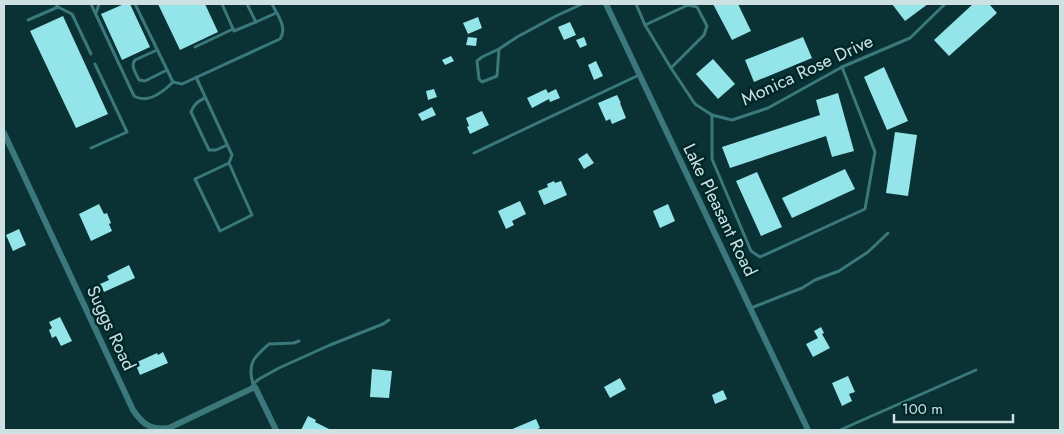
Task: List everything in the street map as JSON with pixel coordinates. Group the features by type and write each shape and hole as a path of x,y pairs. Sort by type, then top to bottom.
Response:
{"street":[{"name":"Lake Pleasant Road","path":"606,4 808,430"},
{"name":"Suggs Road","path":"4,133 138,418 148,426 158,430 169,428 254,387"},
{"path":"254,387 276,430"}],"lane":[{"path":"91,4 134,96 144,99 165,90 173,82"},
{"path":"96,13 99,4"},
{"path":"135,4 173,82"},
{"path":"222,4 234,31 276,13"},
{"path":"247,4 256,22"},
{"path":"173,82 182,84 280,38 284,34 284,29 272,4"},
{"path":"499,49 497,76 482,82 479,79 477,61 482,57 548,20 582,4"},
{"name":"Monica Rose Drive","path":"636,4 645,25 695,104 712,115 732,120 768,108 842,67 910,38 945,4"},
{"path":"28,20 57,5 72,14 91,54"},
{"path":"645,25 688,5 697,7 707,26 704,35 671,68"},
{"path":"195,47 233,28"},
{"path":"157,50 133,62 132,65 139,80 145,81 167,70"},
{"path":"91,148 126,132 96,64"},
{"path":"712,115 712,159 750,251 760,257 865,208 875,152 842,67"},
{"path":"474,153 639,75"},
{"path":"196,78 232,155 228,163 195,179 220,230 252,215 228,163"},
{"path":"205,98 197,102 191,112 209,150 216,150 227,145"},
{"path":"750,308 840,271 868,252 888,232"},
{"path":"254,387 259,379 280,368 389,320"},
{"path":"254,387 250,375 251,365 260,351 269,344 299,341"},
{"path":"840,430 976,370"}],"building":[{"path":"124,4 130,4 150,47 122,60 101,14"},
{"path":"158,4 205,4 218,32 180,50"},
{"path":"713,4 738,4 751,31 732,40"},
{"path":"892,4 928,4 905,21"},
{"path":"973,4 989,4 997,13 949,56 934,40"},
{"path":"63,16 108,114 76,128 30,31"},
{"path":"478,17 482,28 468,34 463,23"},
{"path":"570,22 576,35 564,40 558,27"},
{"path":"468,37 477,38 476,46 466,45"},
{"path":"584,37 587,45 580,48 576,40"},
{"path":"803,37 812,58 754,82 745,60"},
{"path":"451,56 454,61 445,65 442,60"},
{"path":"713,59 735,84 718,99 696,74"},
{"path":"596,61 603,76 594,80 588,65"},
{"path":"884,67 908,121 887,130 864,77"},
{"path":"434,89 437,97 428,100 426,91"},
{"path":"546,89 548,93 556,89 560,98 550,102 549,99 532,108 527,98"},
{"path":"838,93 854,151 832,157 826,136 730,168 722,147 820,115 816,100"},
{"path":"617,95 626,118 612,124 610,119 606,121 598,103"},
{"path":"432,107 436,115 422,121 418,114"},
{"path":"482,111 489,125 470,134 466,118"},
{"path":"895,132 917,135 908,196 886,193"},
{"path":"587,153 594,163 584,169 578,159"},
{"path":"845,169 855,189 792,218 782,198"},
{"path":"757,172 782,227 761,236 736,181"},
{"path":"554,181 555,183 561,181 567,195 544,205 538,191 548,187 547,184"},
{"path":"520,201 526,214 512,221 514,225 506,229 498,211"},
{"path":"99,204 104,214 107,213 112,231 91,241 79,214"},
{"path":"668,204 675,221 660,228 653,211"},
{"path":"19,229 26,245 13,251 6,235"},
{"path":"129,265 135,278 104,292 100,284 109,280 107,276"},
{"path":"60,317 72,341 61,346 56,336 52,338 49,330 52,328 49,322"},
{"path":"821,327 824,333 822,334 830,348 813,357 806,344 818,338 814,331"},
{"path":"163,352 168,363 140,375 135,363"},
{"path":"372,369 392,371 389,398 370,397"},
{"path":"848,376 855,392 849,394 852,401 842,406 832,383"},
{"path":"620,378 626,389 610,398 604,387"},
{"path":"723,390 727,399 715,404 712,395"},
{"path":"308,416 316,420 315,422 331,430 301,430"},
{"path":"536,419 540,428 535,430 510,430"}]}
